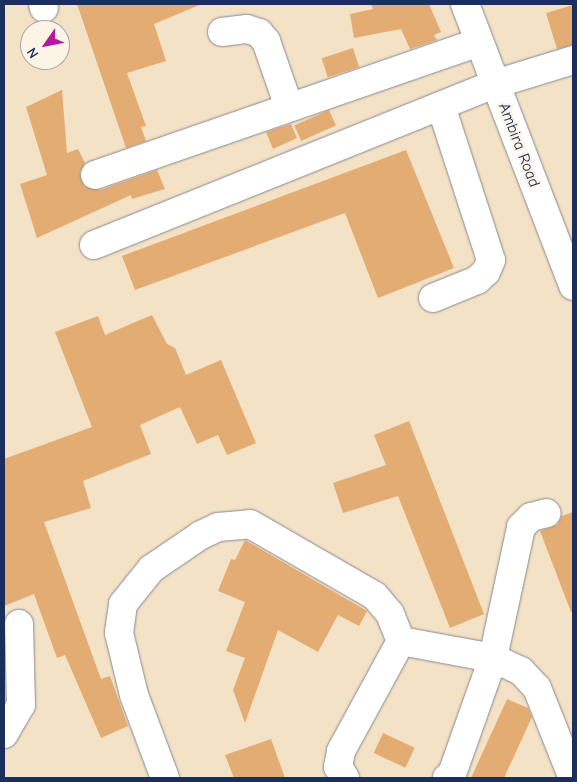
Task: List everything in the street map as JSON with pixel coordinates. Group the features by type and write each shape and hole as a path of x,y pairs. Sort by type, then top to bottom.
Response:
{"street":[{"name":"Ambira Road","path":"465,4 573,286"},
{"path":"222,32 246,29 259,33 266,41 289,107"},
{"path":"95,175 479,42"},
{"path":"94,245 495,84 573,60"},
{"path":"433,298 477,280 486,272 491,260 441,106"},
{"path":"447,778 452,774 493,658 521,527 531,517 547,513"},
{"path":"164,778 134,695 119,634 123,604 152,569 201,535 218,528 250,524 375,596 390,614 401,641"},
{"path":"4,734 21,705 19,624"},
{"path":"401,641 493,658 521,671 537,688 570,771"},
{"path":"345,778 338,768 341,752 401,641"}],"building":[{"path":"77,4 202,4 154,24 166,61 127,73 146,126 141,127 146,141 126,148"},
{"path":"371,4 429,4 441,32 434,35 437,40 410,49 401,29 354,38 350,14 373,9"},
{"path":"573,5 573,45 557,49 546,13"},
{"path":"353,48 359,67 328,77 322,58"},
{"path":"62,90 67,153 78,149 85,163 80,173 84,186 100,190 157,170 165,189 132,199 131,195 37,238 20,184 47,175 26,107"},
{"path":"329,110 336,126 301,141 294,125"},
{"path":"291,124 297,138 273,149 266,132"},
{"path":"406,150 454,268 378,298 345,213 135,290 122,256"},
{"path":"152,315 167,344 175,348 186,375 221,360 256,443 227,455 218,435 197,444 180,407 140,425 151,454 83,481 91,508 44,522 101,679 110,676 128,726 101,738 65,655 57,658 34,594 4,606 4,459 92,427 55,332 98,316 105,335"},
{"path":"409,421 484,614 450,628 398,496 343,513 333,483 386,465 374,435"},
{"path":"573,512 573,611 571,612 540,531 557,525 562,516"},
{"path":"245,540 367,611 359,626 338,615 318,652 278,630 245,723 233,690 245,658 226,651 245,602 218,591 231,559 235,560"},
{"path":"507,699 528,708 532,717 504,778 471,778"},
{"path":"383,733 415,748 405,768 374,753"},
{"path":"271,739 285,778 234,778 225,755"}]}
